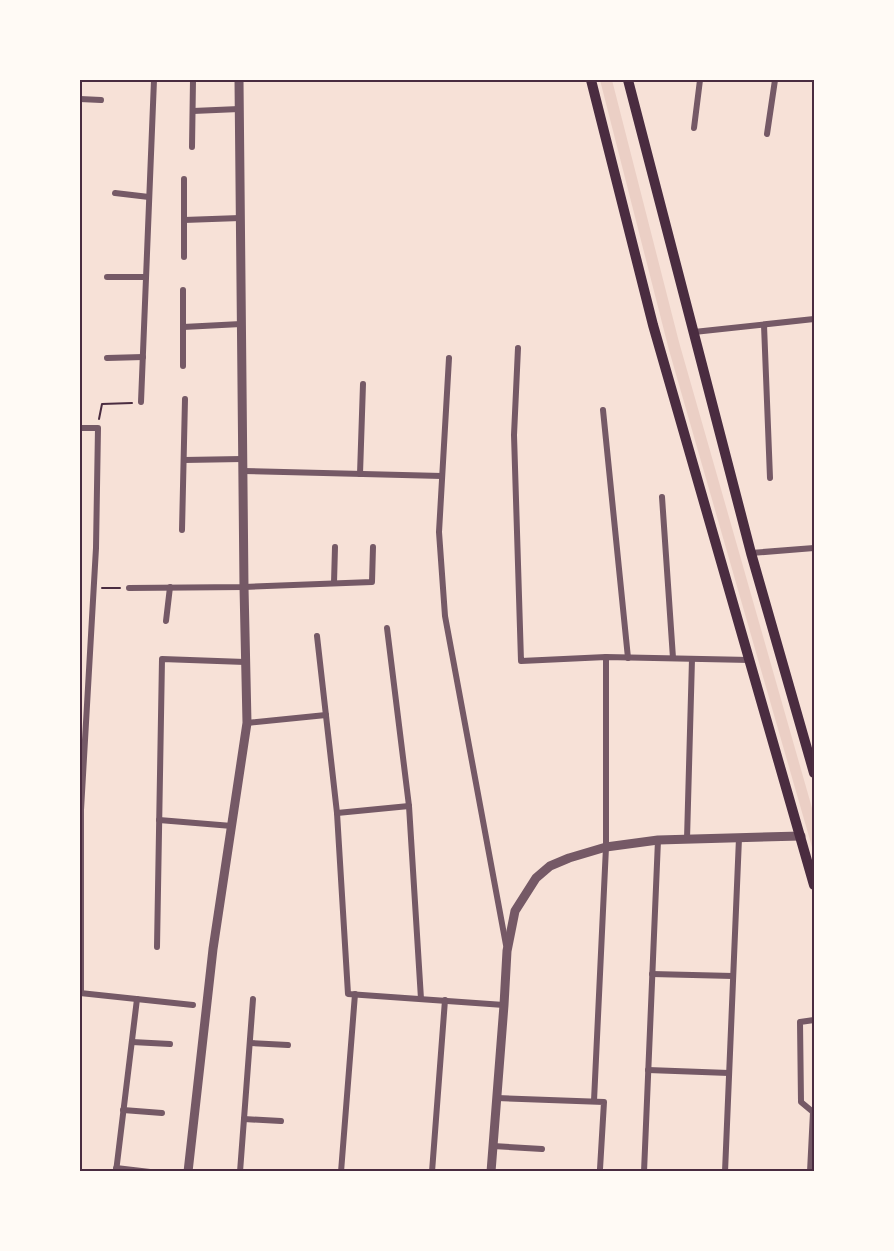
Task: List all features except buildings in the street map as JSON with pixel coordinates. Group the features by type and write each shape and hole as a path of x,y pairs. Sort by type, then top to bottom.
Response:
{"main road":[{"path":"591,80 653,325 814,885"},
{"path":"628,80 751,553 814,773"}],"street":[{"path":"141,402 154,80"},
{"path":"192,147 194,80"},
{"path":"188,1172 213,949 247,723 238,80"},
{"path":"694,128 700,80"},
{"path":"767,134 775,80"},
{"path":"80,99 101,100"},
{"path":"193,111 239,109"},
{"path":"184,179 184,257"},
{"path":"115,193 149,198"},
{"path":"184,220 240,218"},
{"path":"107,277 146,277"},
{"path":"183,290 183,366"},
{"path":"694,332 814,319"},
{"path":"183,327 241,324"},
{"path":"764,325 770,478"},
{"path":"518,348 514,435 521,661 606,657 750,660"},
{"path":"107,358 143,357"},
{"path":"449,358 439,532 445,616 507,951"},
{"path":"360,474 363,384"},
{"path":"182,530 185,399"},
{"path":"603,410 628,658"},
{"path":"80,428 98,428 96,548 81,810 80,993 193,1005"},
{"path":"184,460 243,459"},
{"path":"243,471 442,476"},
{"path":"662,497 673,658"},
{"path":"334,583 335,547"},
{"path":"129,588 244,587 372,582 373,547"},
{"path":"751,553 814,548"},
{"path":"166,621 170,587"},
{"path":"387,628 409,806 421,999"},
{"path":"316,636 337,813 348,994 504,1005"},
{"path":"594,1101 606,847 606,657"},
{"path":"687,839 692,659"},
{"path":"157,947 162,660 245,662"},
{"path":"247,723 326,715"},
{"path":"337,813 409,806"},
{"path":"159,820 232,826"},
{"path":"491,1172 507,951 515,911 536,878 550,866 606,847 658,840 801,836"},
{"path":"725,1172 739,838"},
{"path":"644,1172 658,840"},
{"path":"652,974 733,976"},
{"path":"341,1172 355,994"},
{"path":"137,999 116,1170 150,1172"},
{"path":"240,1172 254,999"},
{"path":"432,1172 445,1000"},
{"path":"810,1172 814,1112 801,1102 800,1022 814,1020"},
{"path":"132,1042 170,1044"},
{"path":"250,1043 288,1045"},
{"path":"648,1070 729,1073"},
{"path":"497,1098 604,1102 600,1169"},
{"path":"123,1110 162,1113"},
{"path":"244,1119 281,1122"},
{"path":"493,1146 542,1149"}],"path":[{"path":"98,428 102,404 141,402"},
{"path":"93,588 129,588"}],"shaded area":[{"path":"600,80 612,80 679,342 814,815 814,854 669,350"}]}
